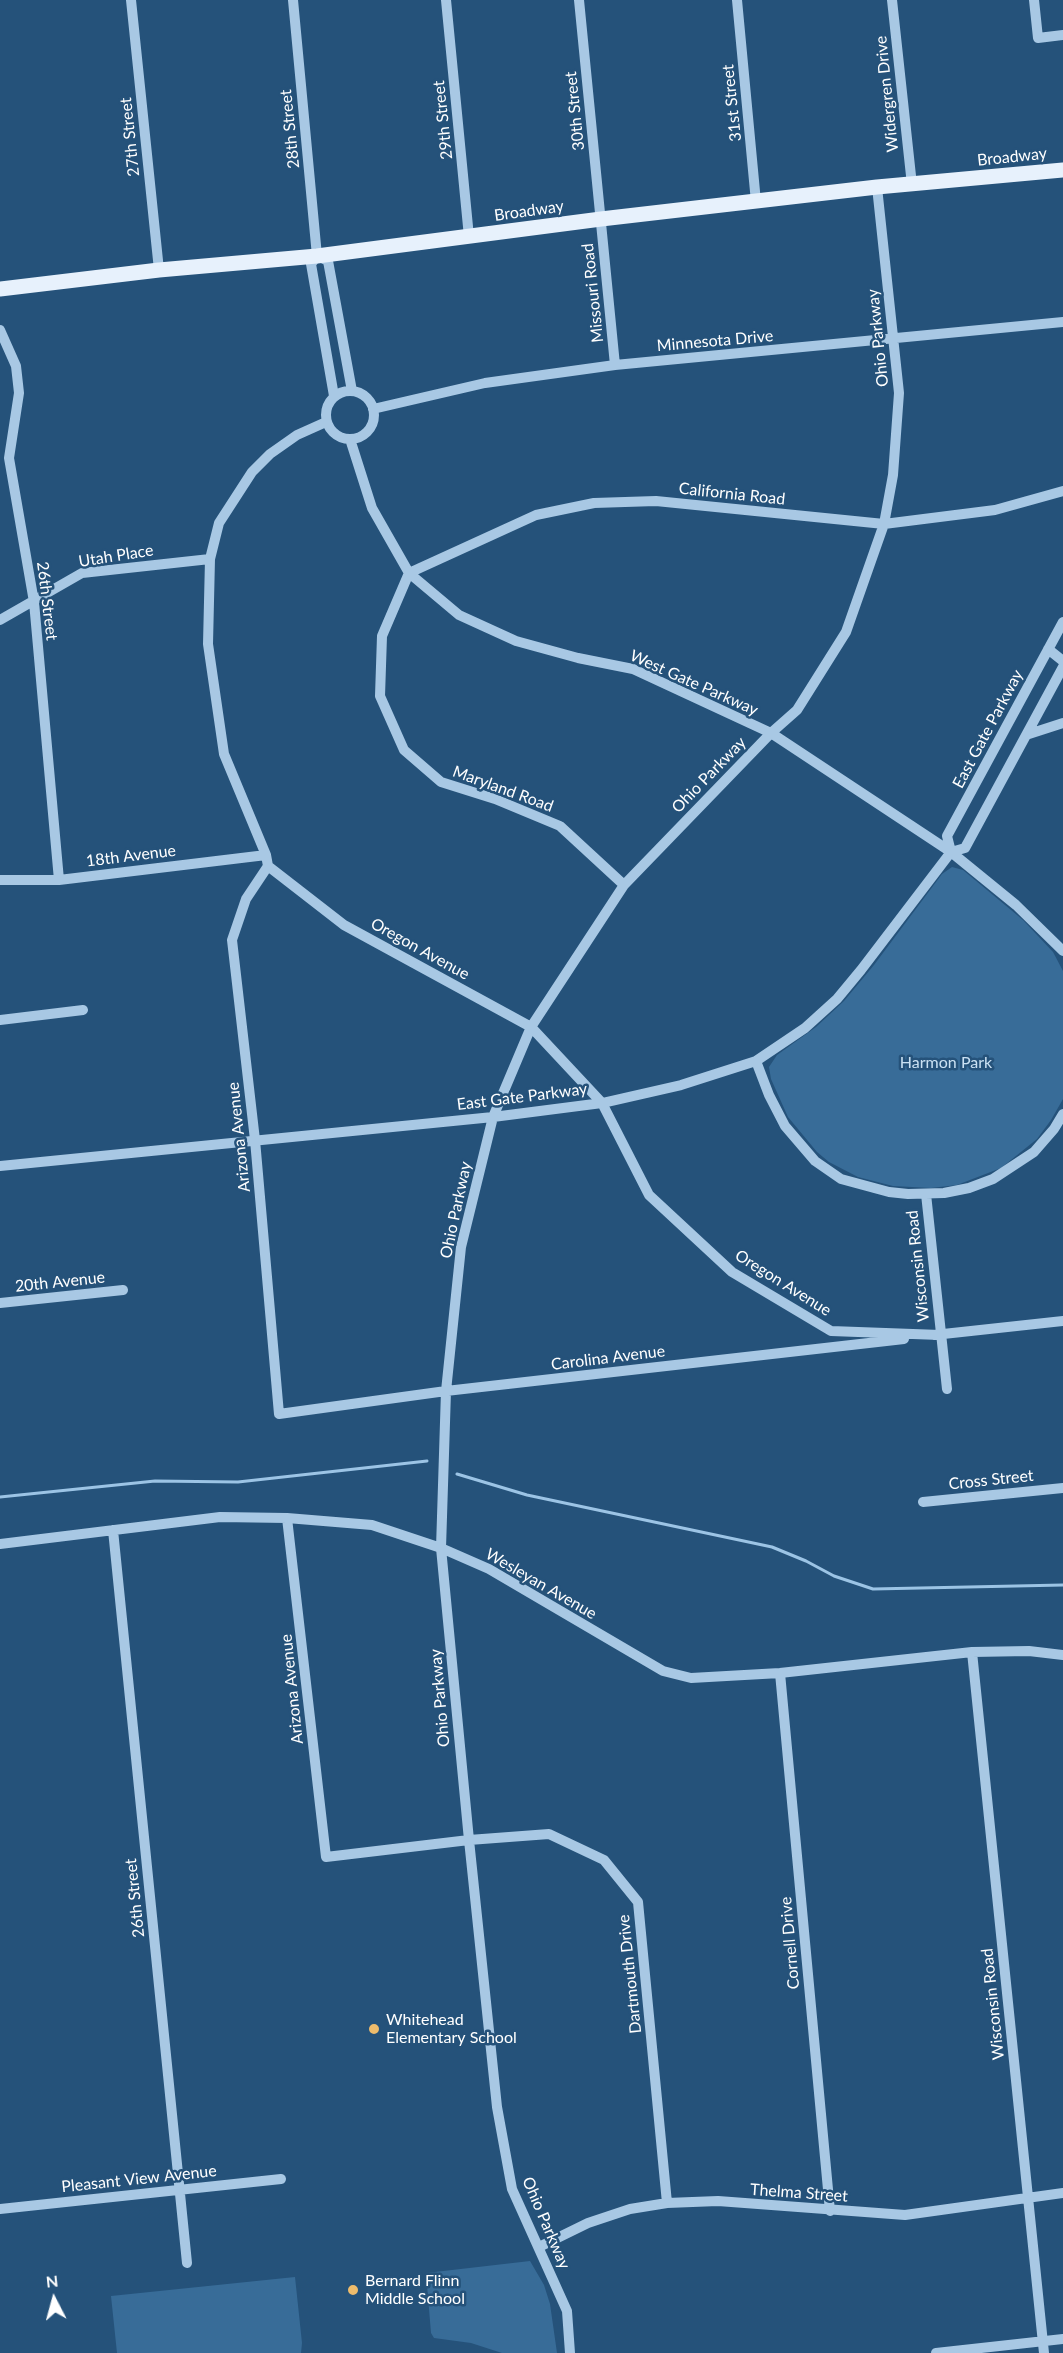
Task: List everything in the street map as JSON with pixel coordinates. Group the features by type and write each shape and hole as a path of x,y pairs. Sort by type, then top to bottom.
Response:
{"main road":[{"name":"Broadway","path":"0,289 159,270 317,256 601,219 877,187 1063,170"}],"street":[{"name":"27th Street","path":"131,0 159,270"},
{"name":"28th Street","path":"293,0 317,256"},
{"name":"29th Street","path":"446,0 469,237"},
{"name":"30th Street","path":"579,0 601,219"},
{"name":"31st Street","path":"737,0 756,202"},
{"name":"Widergren Drive","path":"892,0 912,185"},
{"path":"1034,0 1038,38 1063,35"},
{"name":"Ohio Parkway","path":"570,2353 567,2311 512,2189 497,2107 469,1840 441,1548 446,1391 461,1247 493,1117 531,1027 624,885 771,733 797,710 846,632 884,524 893,475 899,393 877,187"},
{"name":"Missouri Road","path":"601,219 615,365"},
{"path":"334,396 311,264 317,256 328,261 352,391"},
{"name":"Minnesota Drive","path":"373,409 485,383 615,365 895,340 1063,322"},
{"name":"26th Street","path":"0,330 16,366 19,393 9,458 34,602 59,880"},
{"path":"352,391 364,396 373,409 374,416 369,430 364,435 350,440 335,435 326,422 326,408 334,396 341,392 352,391"},
{"name":"Oregon Avenue","path":"326,422 297,435 270,454 252,472 219,523 210,559 208,644 224,754 267,860 344,925 531,1027 602,1103 649,1195 732,1272 831,1331 940,1335"},
{"name":"West Gate Parkway","path":"350,440 372,508 409,573 459,615 516,641 578,658 633,669 771,733 951,852 1016,905 1063,951"},
{"path":"0,465 9,458"},
{"name":"California Road","path":"409,573 536,515 594,503 656,501 884,524 995,510 1063,491"},
{"name":"Utah Place","path":"0,620 82,573 210,559"},
{"name":"Maryland Road","path":"409,573 382,636 380,696 404,750 441,782 495,799 560,826 624,885"},
{"name":"East Gate Parkway","path":"951,852 947,836 1063,622"},
{"path":"1048,649 1063,661"},
{"name":"East Gate Parkway","path":"0,1166 493,1117 602,1103 681,1084 756,1061 805,1028 837,999 951,852 965,848 1029,734 1063,667"},
{"path":"1029,734 1063,723"},
{"name":"18th Avenue","path":"0,880 59,880 267,860"},
{"name":"Arizona Avenue","path":"267,860 246,899 232,940 255,1140 279,1414"},
{"path":"0,1020 83,1010"},
{"path":"756,1061 769,1095 785,1126 804,1149 828,1171 841,1179 872,1189 926,1194 969,1188 1008,1171 1034,1152 1054,1130 1063,1114"},
{"name":"Wisconsin Road","path":"926,1194 940,1335"},
{"name":"20th Avenue","path":"0,1303 123,1290"},
{"path":"1046,1322 1063,1311"},
{"name":"Carolina Avenue","path":"279,1414 446,1391 1063,1321"},
{"path":"940,1335 947,1389"},
{"name":"Cross Street","path":"923,1502 1063,1488"},
{"name":"Wesleyan Avenue","path":"0,1544 220,1517 287,1518 372,1525 441,1548 489,1569 663,1671 691,1678 780,1673 972,1652 1029,1651 1063,1655"},
{"name":"Arizona Avenue","path":"287,1518 326,1857"},
{"name":"26th Street","path":"113,1530 187,2263"},
{"name":"Wisconsin Road","path":"972,1652 1044,2353"},
{"name":"Cornell Drive","path":"780,1673 830,2211"},
{"name":"Dartmouth Drive","path":"326,1857 549,1833 604,1860 638,1902 667,2203"},
{"name":"Pleasant View Avenue","path":"0,2209 281,2179"},
{"name":"Thelma Street","path":"539,2247 588,2223 630,2209 667,2203 718,2201 905,2215 1063,2193"},
{"path":"936,2353 1063,2339"}],"green space":[{"name":"Harmon Park","path":"952,867 963,870 1023,920 1053,952 1063,971 1063,1099 1037,1139 1001,1168 957,1185 931,1188 893,1186 858,1177 829,1162 817,1152 788,1117 771,1079 769,1067 777,1055 816,1027 844,1001 942,874"},
{"path":"530,2261 544,2285 550,2304 557,2353 502,2353 471,2343 434,2338 431,2333 426,2273"},
{"path":"295,2277 301,2353 117,2353 111,2296"}],"waterway":[{"path":"0,1497 155,1481 238,1482 427,1461"},
{"path":"457,1474 527,1495 772,1547 834,1576 873,1589 1063,1585"}],"place":[{"name":"Whitehead Elementary School","path":"374,2029"},
{"name":"Bernard Flinn Middle School","path":"353,2290"}]}
